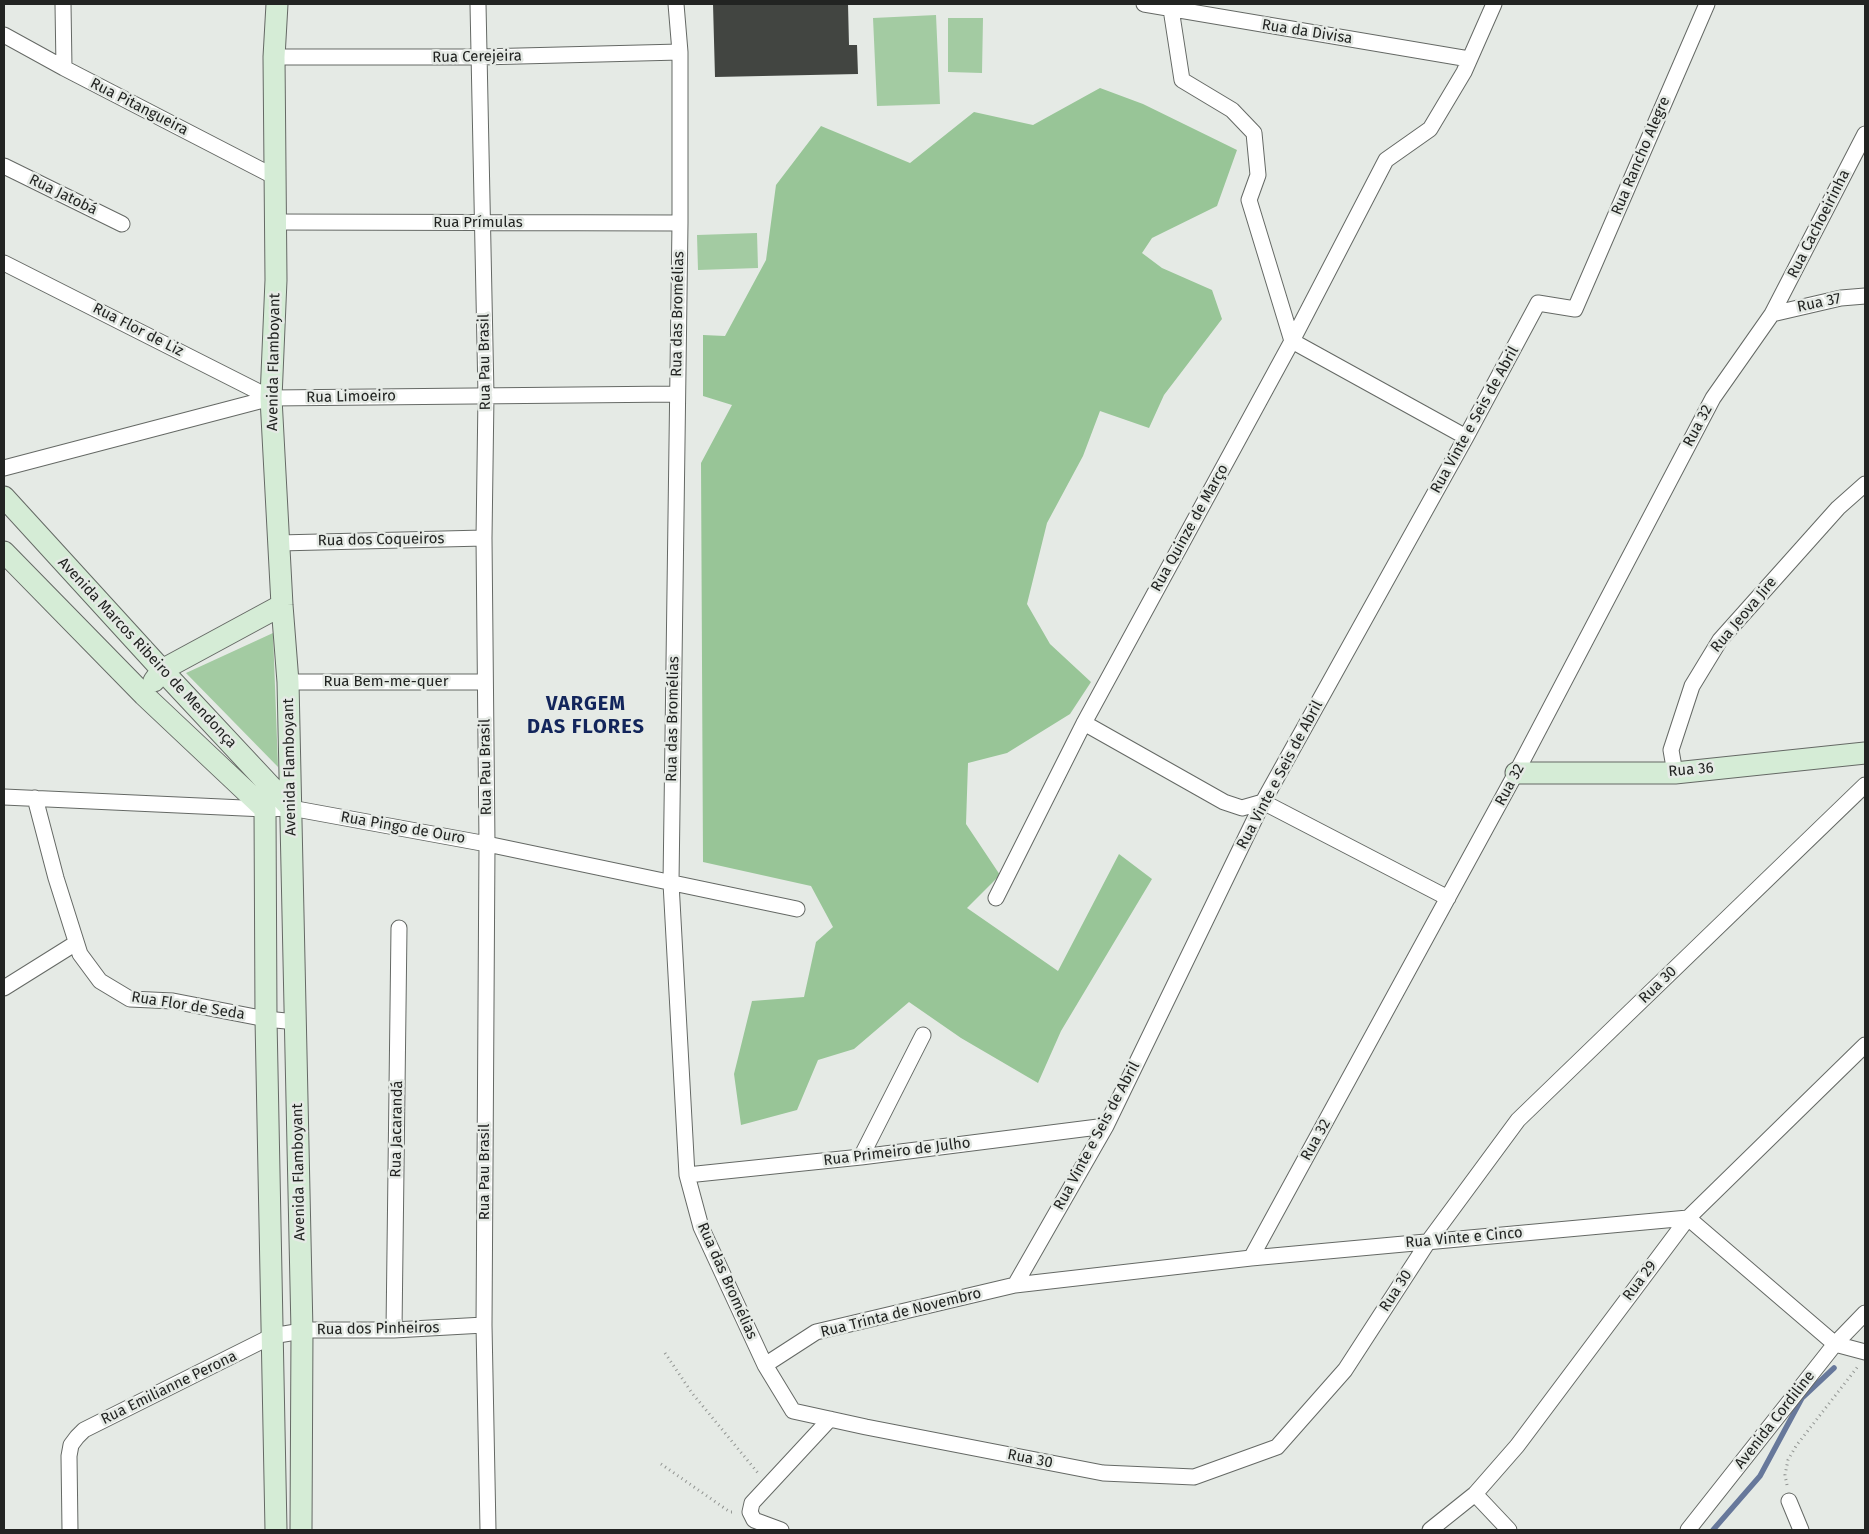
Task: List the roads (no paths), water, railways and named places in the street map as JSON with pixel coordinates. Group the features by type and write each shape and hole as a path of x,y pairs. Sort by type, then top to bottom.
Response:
{"street":[{"path":"63,4 64,68"},
{"name":"Avenida Flamboyant","path":"277,4 274,57 276,280 271,398 288,682 302,1331 301,1530"},
{"name":"Rua Pau Brasil","path":"478,4 486,396 484,538 487,844 484,1325 488,1530"},
{"name":"Rua das Bromélias","path":"676,4 680,52 680,223 671,883 687,1175 701,1227 765,1365 793,1411"},
{"name":"Rua da Divisa","path":"1144,4 1470,59"},
{"path":"1470,59 1494,4"},
{"name":"Rua Rancho Alegre","path":"1575,309 1706,4"},
{"path":"1170,7 1182,80 1232,110 1254,133 1258,174 1249,200 1292,341 1466,437"},
{"name":"Rua Pitangueira","path":"4,35 275,177"},
{"name":"Rua Cerejeira","path":"274,57 480,57 680,52"},
{"name":"Rua Quinze de Março","path":"996,898 1084,723 1292,341 1386,160 1430,128 1470,59"},
{"name":"Rua Cachoeirinha","path":"1772,314 1865,134"},
{"name":"Rua Jatobá","path":"4,166 122,224"},
{"name":"Rua Prímulas","path":"275,222 680,223"},
{"name":"Rua Flor de Liz","path":"4,263 271,398"},
{"name":"Rua 37","path":"1772,314 1841,298 1865,296"},
{"name":"Rua Vinte e Seis de Abril","path":"1015,1285 1106,1126 1263,802 1466,437 1538,303 1575,309"},
{"name":"Rua 32","path":"1251,1258 1516,773 1713,398 1772,314"},
{"name":"Rua Limoeiro","path":"4,468 271,398 677,394"},
{"name":"Rua Jeova Jire","path":"1675,773 1671,750 1692,686 1720,640 1838,508 1865,484"},
{"name":"Avenida Marcos Ribeiro de Mendonça","path":"4,497 291,808"},
{"name":"Rua dos Coqueiros","path":"279,543 484,538"},
{"name":"Avenida Marcos Ribeiro de Mendonça","path":"4,552 144,694 265,809"},
{"path":"144,694 162,670 282,605"},
{"name":"Rua Bem-me-quer","path":"288,682 485,682"},
{"path":"1084,723 1224,802 1242,808 1263,802 1448,898"},
{"name":"Rua 36","path":"1516,773 1675,773 1865,753"},
{"name":"Rua 30","path":"793,1411 1103,1473 1194,1477 1277,1447 1345,1370 1428,1242 1518,1120 1865,786"},
{"name":"Rua Pingo de Ouro","path":"4,797 265,809 291,808 487,844 797,909"},
{"name":"Rua Flor de Seda","path":"35,798 56,878 76,943 80,954 100,981 130,999 173,1001 266,1019 296,1022"},
{"name":"Avenida Flamboyant","path":"265,809 266,1019 276,1530"},
{"name":"Rua Jacarandá","path":"394,1330 399,928"},
{"path":"4,988 76,943"},
{"path":"862,1157 923,1035"},
{"name":"Rua 29","path":"1430,1530 1475,1494 1516,1446 1688,1218 1865,1045"},
{"name":"Rua Primeiro de Julho","path":"687,1175 862,1157 1106,1126"},
{"path":"1688,1218 1834,1344 1862,1358"},
{"name":"Rua Vinte e Cinco","path":"1015,1285 1251,1258 1688,1218"},
{"name":"Rua Trinta de Novembro","path":"765,1365 816,1332 1015,1285"},
{"name":"Avenida Cordiline","path":"1688,1530 1834,1344 1865,1313"},
{"name":"Rua dos Pinheiros","path":"272,1336 302,1331 394,1330 484,1325"},
{"name":"Rua Emilianne Perona","path":"70,1530 69,1456 71,1445 76,1437 84,1430 272,1336"},
{"path":"781,1530 752,1516 752,1503 830,1419"},
{"path":"1475,1494 1509,1530"},
{"path":"1789,1501 1802,1530"}],"waterway":[{"path":"1713,1530 1760,1476 1802,1398 1834,1368"}],"district":[{"name":"VARGEM DAS FLORES","path":"586,716"}]}
